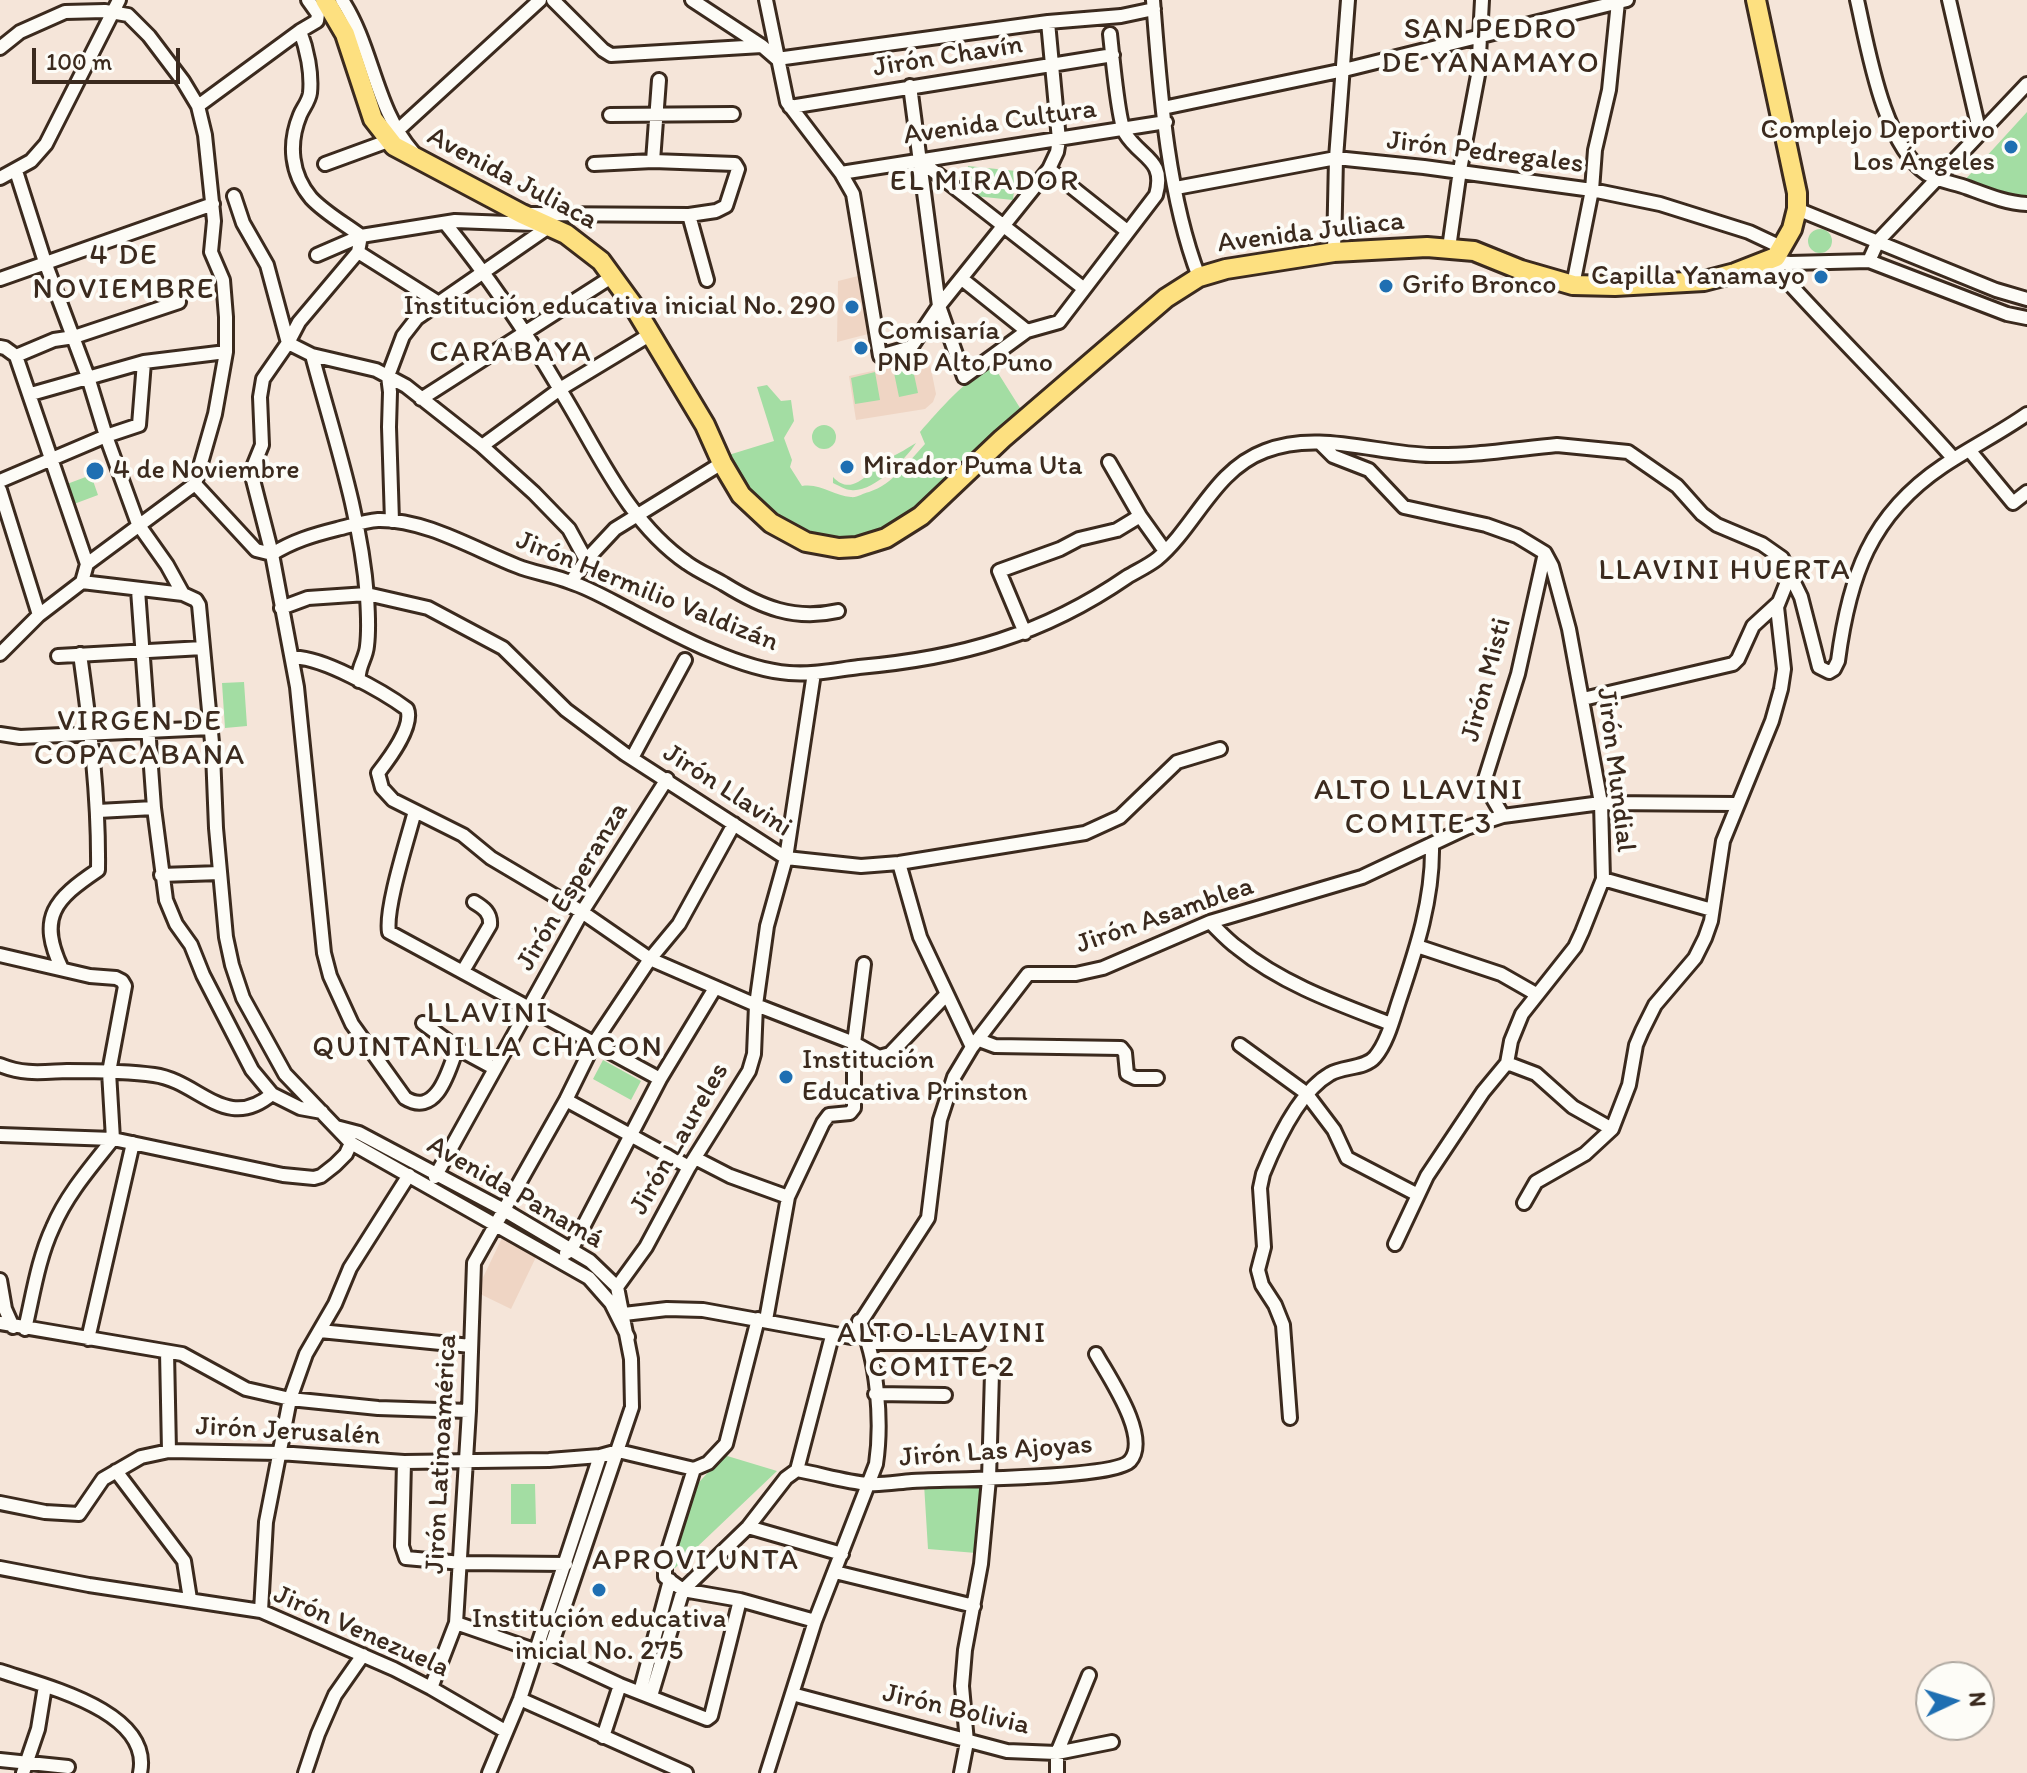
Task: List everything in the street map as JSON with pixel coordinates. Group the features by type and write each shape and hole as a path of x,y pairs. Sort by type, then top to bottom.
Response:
{"highway":[{"name":"Avenida Juliaca","path":"325,0 345,34 373,119 393,136 403,153 550,226 589,251 613,276 651,334 705,425 722,463 750,505 771,523 806,542 839,548 857,547 886,538 921,516 1002,439 1166,298 1199,277 1226,269 1334,252 1449,248 1474,251 1521,270 1573,285 1615,286 1704,281 1776,254"},
{"path":"1756,0 1796,178 1797,209 1792,229 1776,254"}],"street":[{"path":"0,178 31,161 46,144 119,0"},
{"path":"198,106 318,18 308,0"},
{"path":"342,0 359,29 393,136"},
{"path":"325,164 393,136 540,0"},
{"path":"553,0 611,55 762,46"},
{"path":"692,0 777,59 1048,22 1121,16 1153,4 1163,108 1176,188 1186,244 1199,277"},
{"path":"766,0 782,84 790,107 841,173 853,194 880,356 911,347 939,306 1049,169 1059,140 1048,22"},
{"path":"1120,0 1121,16"},
{"path":"1334,252 1336,158 1348,0"},
{"path":"1449,248 1478,75 1482,0"},
{"path":"1857,0 1886,116 1913,159 1927,174 2008,201 2027,204"},
{"path":"1949,0 1980,134"},
{"path":"1163,108 1344,70 1622,1 1609,90 1595,150 1592,190 1573,285"},
{"path":"0,48 20,32 58,14 74,11 128,15 140,25 176,71 198,106 205,135 213,204 211,252 224,286 226,352 215,414 195,484 87,564"},
{"path":"300,31 309,65 310,90 293,135 297,174 301,185 319,206 361,236"},
{"path":"910,86 939,306 964,377 1027,331 1059,322 1156,195 1160,181 1157,167 1123,129 1110,34"},
{"name":"Jirón Chavín","path":"790,107 1113,55"},
{"path":"653,161 659,80"},
{"path":"1869,261 1878,241 2027,84"},
{"path":"610,115 733,114"},
{"name":"Avenida Cultura","path":"841,173 1166,122"},
{"name":"Jirón Pedregales","path":"1176,188 1336,158 1460,170 1592,190 1691,212 1749,232 1776,254"},
{"path":"921,160 1083,288"},
{"path":"522,214 689,215 716,211 726,206 738,169 737,164 653,161 594,164"},
{"path":"1049,169 1127,231"},
{"path":"16,171 138,524 183,594"},
{"path":"234,196 243,223 267,265 288,343 312,355 364,365 388,376 421,399 482,446 569,529 586,560"},
{"path":"0,279 213,204"},
{"path":"1797,209 2005,294 2027,299"},
{"path":"689,215 707,280"},
{"path":"317,255 361,236 445,223 491,221 550,226"},
{"path":"445,223 483,270 524,331 635,515 663,544 688,565 752,602 803,615 838,611"},
{"path":"392,521 388,376 410,325 483,270 550,226"},
{"path":"361,236 358,252 299,322 261,387 262,445 251,472 272,554 303,723 320,927 335,988 352,1024 399,1090 414,1103 422,1103 436,1096 457,1048"},
{"path":"358,252 439,303"},
{"path":"1776,254 1790,263 1869,261 2007,314 2027,318"},
{"path":"1776,254 1838,339 1954,459"},
{"path":"421,399 613,276"},
{"path":"962,279 1027,331"},
{"path":"16,356 54,340 74,337 179,302"},
{"path":"482,446 560,389 651,334"},
{"path":"0,347 16,356 87,564 82,582 39,615 0,654"},
{"path":"31,394 144,362 226,352"},
{"path":"312,355 357,524 367,594 367,651 358,670 359,681"},
{"path":"0,481 106,436 137,427 140,424 144,362"},
{"name":"Jirón Hermilio Valdizán","path":"272,554 303,538 374,520 415,525 522,568 571,582 681,638 750,666 788,673 814,673 911,663 1025,633 1100,597 1157,559 1214,489 1249,459 1266,450 1320,443 1423,455 1557,445 1628,452 1677,486 1702,514 1717,525 1771,549 1782,558 1791,572 1807,615 1819,667 1829,672 1838,661 1857,569 1873,539 1898,506 1954,459 2027,414"},
{"path":"1320,443 1333,456 1369,470 1404,507 1486,525 1517,536 1545,553"},
{"path":"1970,451 2013,503 2027,492"},
{"path":"1109,462 1140,516 1165,551"},
{"path":"571,582 586,560 615,529 722,463"},
{"path":"195,484 256,550 272,554"},
{"path":"0,490 39,615"},
{"path":"1025,633 999,571 1079,539 1117,530 1140,516"},
{"name":"Jirón Mundial","path":"1395,1244 1427,1176 1483,1092 1507,1063 1516,1027 1536,994 1575,947 1603,879 1601,803 1583,699 1569,629 1552,566 1545,553"},
{"name":"Jirón Misti","path":"1503,816 1485,785 1485,779 1518,674 1545,553"},
{"path":"1583,699 1733,664 1753,626 1778,603 1786,591 1791,572"},
{"path":"82,582 183,594"},
{"path":"138,590 154,808 166,900 176,924 191,945 244,1058 272,1094 300,1108 322,1112"},
{"name":"Avenida Panamá","path":"183,594 196,600 199,605 226,937 243,998 285,1074 351,1143 589,1278 611,1303 628,1337"},
{"name":"Jirón Llavini","path":"281,608 308,598 367,594 428,608 503,648 566,710 632,758 786,858 861,866 899,863 1085,833 1120,817 1177,762 1220,749"},
{"path":"1524,1203 1536,1182 1585,1154 1612,1129 1629,1085 1636,1045 1642,1031 1655,1005 1695,958 1708,930 1723,841 1772,721 1781,689 1784,669 1778,603"},
{"path":"58,656 203,648"},
{"path":"62,969 49,923 64,895 98,870 98,811 80,654"},
{"path":"292,658 316,661 359,681 404,706 409,713 408,723 392,754 378,773 387,794 463,835 491,858 582,912 650,959 854,1043 879,1057 890,1054 946,995"},
{"path":"632,758 685,660"},
{"name":"Jirón Laureles","path":"617,1287 646,1247 692,1163 749,1071 754,1054 756,1005 767,926 786,858 814,673"},
{"path":"0,734 20,737 211,728"},
{"name":"Jirón Esperanza","path":"425,1185 438,1174 582,912 667,779"},
{"name":"Jirón Asamblea","path":"975,1044 1018,984 1031,973 1076,974 1103,968 1210,922 1362,877 1466,828 1503,816 1601,803 1736,804"},
{"path":"98,811 154,808"},
{"path":"415,811 388,925 389,932 660,1079"},
{"name":"Jirón Latinoamérica","path":"431,1688 456,1623 462,1563 474,1263 566,1100 594,1043 650,959 679,924 734,824"},
{"path":"1290,1418 1283,1325 1259,1277 1264,1247 1260,1188 1269,1160 1306,1093 1332,1072 1374,1059 1391,1024 1417,946 1432,878 1432,846"},
{"path":"899,863 920,937 946,995 975,1044"},
{"path":"161,875 220,873"},
{"path":"1603,879 1712,910"},
{"path":"463,971 490,925 487,911 474,902"},
{"path":"1210,922 1238,949 1276,972 1331,1001 1391,1024"},
{"path":"1417,946 1501,974 1536,994"},
{"path":"0,955 90,976 116,978 125,986 109,1072 113,1139 87,1171 52,1228 38,1270 13,1326"},
{"path":"600,1456 618,1451 694,1469 708,1463 726,1444 762,1320 788,1197 823,1123 829,1115 850,1113 854,1108 854,1043 864,964"},
{"path":"556,1260 571,1250 660,1079 715,988"},
{"path":"423,1023 457,1048 494,1068"},
{"path":"975,1044 1121,1048 1125,1053 1127,1074 1135,1078 1157,1078"},
{"path":"624,1314 667,1309 703,1310 832,1336 851,1337 928,1218 940,1120 947,1093 975,1044"},
{"path":"1240,1045 1306,1093 1334,1130 1347,1158 1418,1195"},
{"path":"1507,1063 1536,1074 1573,1107 1612,1129"},
{"path":"0,1065 21,1073 155,1075 179,1081 229,1109 252,1106 272,1094"},
{"path":"566,1100 629,1136 692,1163 788,1197"},
{"name":"Avenida Panamá","path":"336,1127 359,1133 438,1174 590,1261 617,1287 624,1314 632,1407 543,1651 489,1773"},
{"path":"0,1135 113,1139 283,1175 314,1178 335,1165 346,1154 351,1143"},
{"path":"88,1339 133,1143"},
{"path":"261,1611 266,1522 290,1399 306,1354 350,1268 409,1175"},
{"path":"0,1280 5,1309 13,1326"},
{"path":"767,1773 815,1621 876,1464 879,1444 869,1343 859,1321"},
{"path":"13,1326 194,1359 246,1389 290,1399 378,1408 469,1411"},
{"path":"320,1331 471,1346"},
{"path":"646,1694 683,1590 748,1527 786,1478 797,1470 832,1336"},
{"path":"869,1343 979,1343"},
{"path":"167,1352 169,1451"},
{"name":"Jirón Las Ajoyas","path":"797,1470 869,1484 989,1479 1098,1471 1121,1466 1130,1461 1135,1442 1130,1414 1096,1354"},
{"path":"961,1773 967,1742 962,1686 989,1479 992,1373"},
{"path":"875,1394 945,1395"},
{"name":"Jirón Jerusalén","path":"0,1503 67,1516 79,1514 103,1479 141,1457 169,1451 279,1453 404,1462 549,1460 600,1456"},
{"name":"Avenida Panamá","path":"543,1651 600,1456"},
{"path":"404,1462 402,1546 406,1558 462,1563 566,1564"},
{"path":"694,1469 663,1571 665,1577 683,1590 740,1600 815,1621"},
{"path":"116,1471 184,1561 190,1599"},
{"path":"748,1527 842,1554"},
{"name":"Jirón Venezuela","path":"0,1568 261,1611 431,1688 505,1731"},
{"path":"835,1572 974,1606"},
{"path":"646,1694 670,1580"},
{"path":"456,1623 543,1651 702,1719 711,1716 740,1600"},
{"path":"305,1773 335,1695 363,1655"},
{"path":"0,1671 96,1706 127,1728 137,1741 142,1756 140,1773"},
{"path":"1057,1773 1057,1753 1089,1675"},
{"path":"603,1737 620,1685"},
{"path":"24,1768 38,1729 45,1686"},
{"name":"Jirón Bolivia","path":"792,1694 1007,1751 1057,1753 1112,1742"},
{"path":"520,1699 686,1773"},
{"path":"0,1760 24,1768 68,1767"}],"shaded area":[{"name":"Institución educativa inicial No. 290","path":"862,275 872,333 837,342 838,281"},
{"path":"929,359 936,394 925,409 856,420 849,376"},
{"path":"502,1238 537,1255 511,1309 476,1292"}],"green space":[{"name":"Complejo Deportivo Los Ángeles","path":"2027,112 2027,205 1963,182"},
{"path":"968,166 1016,171 1013,200 965,195"},
{"path":"1820,229 1831,236 1832,241 1825,252 1820,253 1809,246 1808,241 1815,230"},
{"path":"912,365 918,393 899,397 893,368"},
{"path":"993,365 1027,419 891,531 847,541 822,540 768,516 722,457 774,441 757,387 767,385 781,401 791,400 794,421 784,438 792,460 790,467 802,486 858,496 885,484 900,472 925,444 920,432 963,387"},
{"path":"875,372 880,400 855,404 851,378"},
{"path":"824,425 833,428 836,437 833,446 824,449 815,446 812,437 815,428"},
{"path":"916,443 897,466 869,486 851,490 833,483 833,477 842,484 856,483 884,464 883,461"},
{"path":"91,475 98,495 74,504 67,484"},
{"path":"244,682 247,726 225,728 222,683"},
{"path":"603,1060 641,1081 631,1100 593,1079"},
{"path":"724,1455 777,1471 675,1568 669,1569 667,1565 690,1492"},
{"path":"982,1480 976,1553 928,1549 924,1484"},
{"path":"511,1484 535,1484 536,1524 511,1524"}],"place":[{"name":"Complejo Deportivo Los Ángeles","path":"2011,147"},
{"name":"Capilla Yanamayo","path":"1821,277"},
{"name":"Grifo Bronco","path":"1386,286"},
{"name":"Institución educativa inicial No. 290","path":"852,307"},
{"name":"Comisaría PNP Alto Puno","path":"861,348"},
{"name":"Mirador Puma Uta","path":"847,467"},
{"name":"4 de Noviembre","path":"95,471"},
{"name":"Institución Educativa Prinston","path":"786,1077"},
{"name":"Institución educativa inicial No. 275","path":"599,1590"}],"district":[{"name":"SAN PEDRO DE YANAMAYO","path":"1491,47"},
{"name":"EL MIRADOR","path":"985,182"},
{"name":"4 DE NOVIEMBRE","path":"124,273"},
{"name":"CARABAYA","path":"511,353"},
{"name":"LLAVINI HUERTA","path":"1725,571"},
{"name":"VIRGEN DE COPACABANA","path":"140,739"},
{"name":"ALTO LLAVINI COMITE 3","path":"1419,808"},
{"name":"LLAVINI QUINTANILLA CHACON","path":"488,1031"},
{"name":"ALTO LLAVINI COMITE 2","path":"942,1351"},
{"name":"APROVI UNTA","path":"696,1561"}]}
